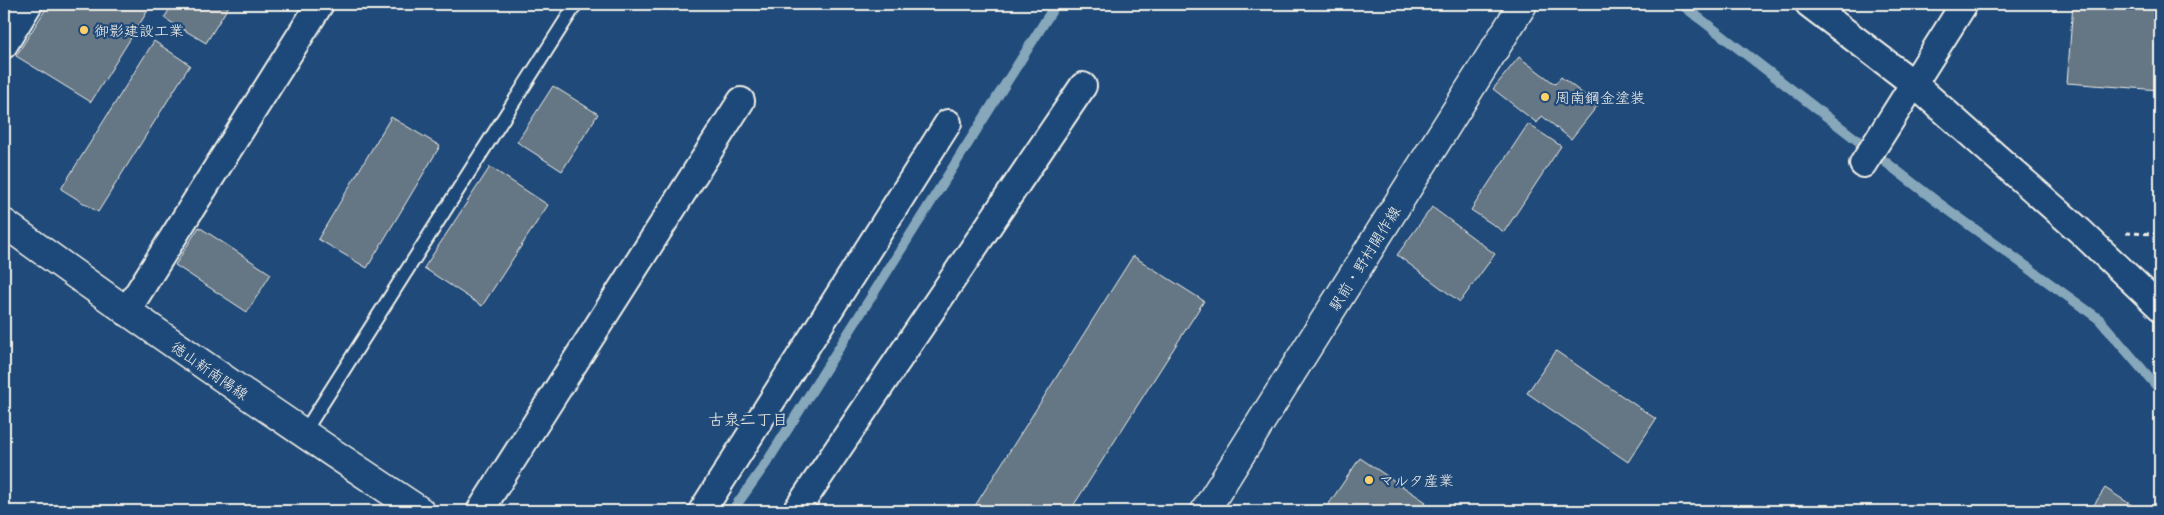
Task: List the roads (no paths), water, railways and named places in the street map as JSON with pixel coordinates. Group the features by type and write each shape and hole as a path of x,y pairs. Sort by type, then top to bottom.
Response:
{"street":[{"path":"4,45 29,4"},
{"path":"126,312 320,4"},
{"name":"駅前・野村開作線","path":"1205,511 1523,4"},
{"path":"1809,4 1914,84 2080,231 2160,307"},
{"path":"1863,164 1964,4"},
{"path":"796,511 1083,86"},
{"path":"480,511 741,101"},
{"path":"702,511 948,124"},
{"name":"徳山新南陽線","path":"4,223 126,312 303,434 420,511"}],"lane":[{"path":"303,434 576,4"}],"waterway":[{"path":"732,511 767,462 1056,4"},
{"path":"1681,4 1936,201 2099,319 2160,390"}],"place":[{"name":"御影建設工業","path":"84,30"},
{"name":"周南鋼金塗装","path":"1545,97"},
{"name":"マルタ産業","path":"1369,480"}],"district":[{"name":"古泉二丁目","path":"748,418"}]}
